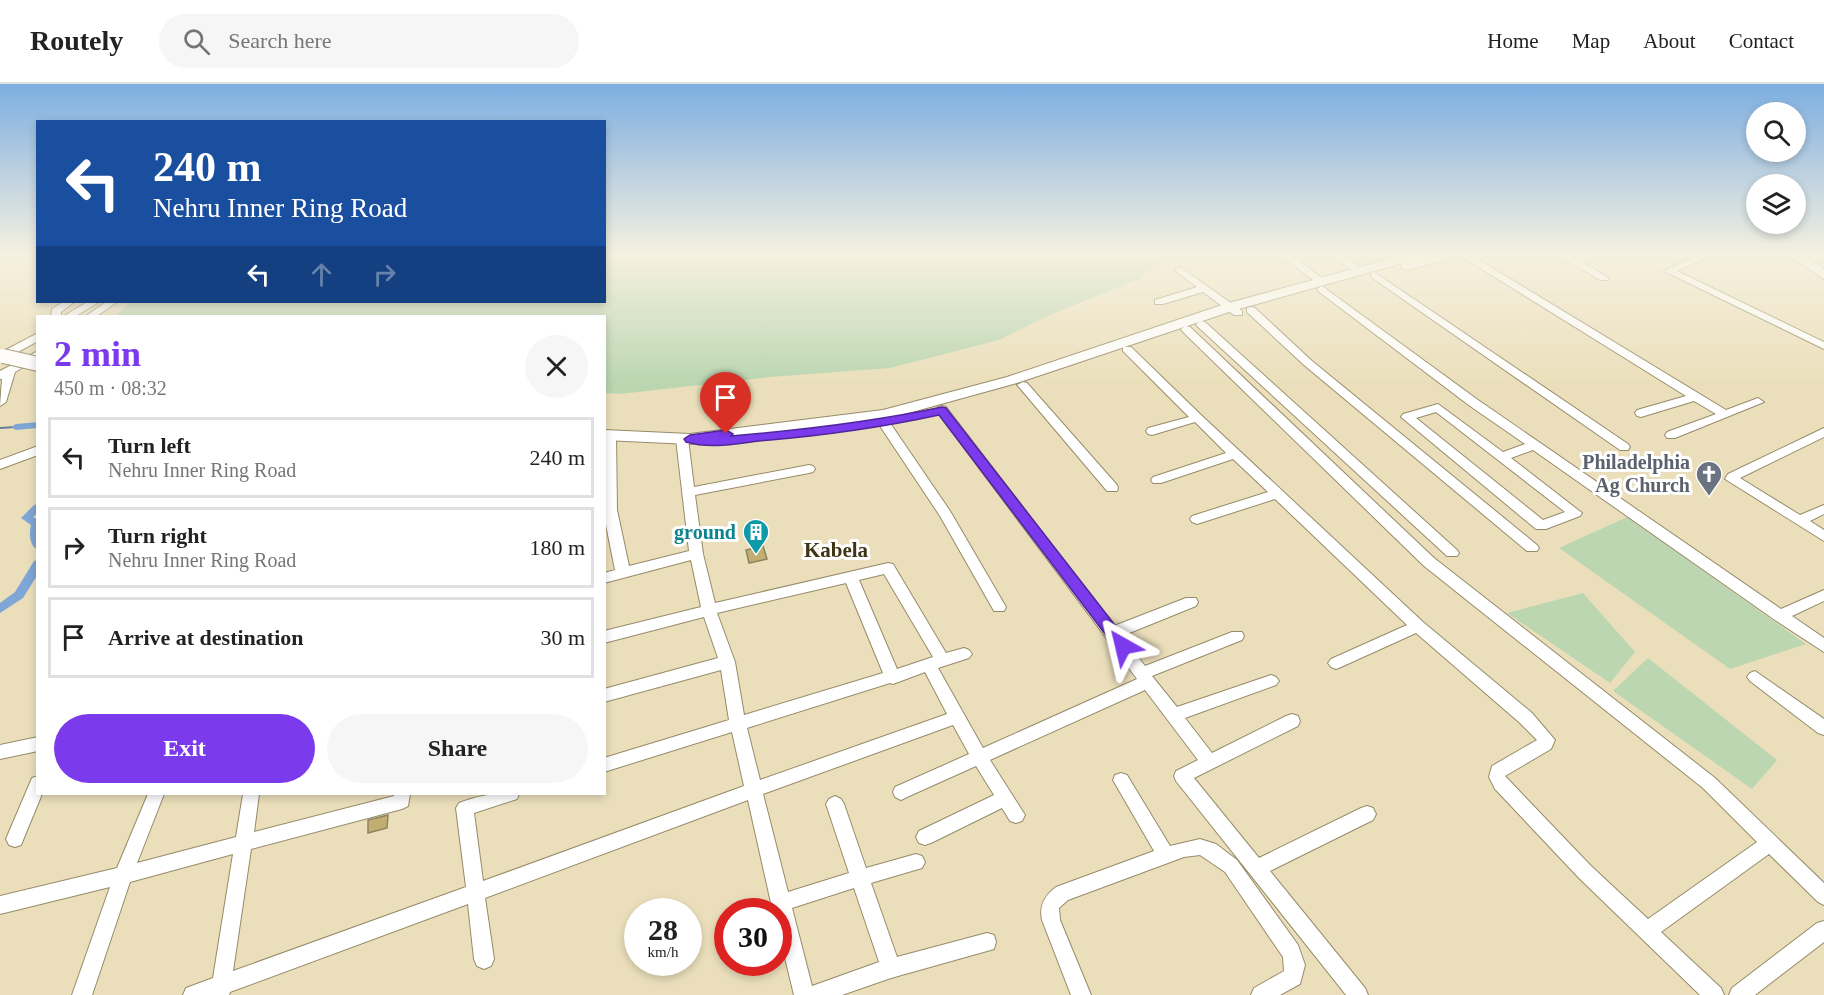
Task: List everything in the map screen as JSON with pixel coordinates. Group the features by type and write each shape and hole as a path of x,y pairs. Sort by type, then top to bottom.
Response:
{"main road":[{"path":"607,436 686,439 866,417 937,402 1280,298"},
{"path":"686,439 703,443 736,441 884,423 942,410 1023,385 1280,298"},
{"path":"2,356 36,364"}],"street":[{"path":"1159,302 1173,298"},
{"path":"1220,298 1240,310 1308,363 1532,548"},
{"path":"1338,298 1535,445 1824,646"},
{"path":"1407,298 1624,447"},
{"path":"1533,298 1725,415"},
{"path":"1724,298 1824,346"},
{"path":"56,315 56,311 68,303"},
{"path":"71,315 92,303"},
{"path":"92,315 110,303"},
{"path":"1201,324 1452,553"},
{"path":"1186,329 1429,562 1709,783 1824,896"},
{"path":"2,356 36,337"},
{"path":"1127,349 1418,626 1545,735 1547,740 1545,744 1506,765 1498,771 1497,777 1585,872 1714,995"},
{"path":"0,402 5,374 36,355"},
{"path":"1023,385 1112,488"},
{"path":"1641,413 1696,397"},
{"path":"1671,435 1758,402"},
{"path":"1437,408 1501,457 1575,513 1541,526 1407,417 1437,408"},
{"path":"942,410 1209,762"},
{"path":"1152,431 1197,418"},
{"path":"884,423 945,514 999,607"},
{"path":"1823,433 1732,477 1731,480 1824,536"},
{"path":"607,436 610,510 623,573"},
{"path":"686,439 696,554 709,610 727,663 738,725 755,788 779,898"},
{"path":"1501,457 1535,445"},
{"path":"0,465 36,451"},
{"path":"1157,480 1235,453"},
{"path":"689,492 809,469"},
{"path":"1197,519 1278,494"},
{"path":"1799,521 1824,508"},
{"path":"606,577 696,554"},
{"path":"606,636 888,568 936,664 956,717 1016,815"},
{"path":"851,578 893,678"},
{"path":"1780,616 1824,595"},
{"path":"1113,633 1191,602"},
{"path":"1336,663 1418,626"},
{"path":"901,792 1237,636"},
{"path":"606,764 893,678 964,654"},
{"path":"606,695 727,663"},
{"path":"1755,677 1824,728"},
{"path":"1174,715 1271,681"},
{"path":"193,995 221,990 755,788 956,717"},
{"path":"1292,721 1182,776 1358,995"},
{"path":"0,752 36,744"},
{"path":"1121,780 1166,855"},
{"path":"15,839 36,788"},
{"path":"82,995 123,875 156,795"},
{"path":"221,990 251,795"},
{"path":"0,905 243,844 402,801 402,795"},
{"path":"484,960 465,808 508,795"},
{"path":"925,837 1005,798"},
{"path":"835,804 891,968"},
{"path":"1256,869 1366,814"},
{"path":"1647,931 1769,844"},
{"path":"1081,995 1051,920 1049,909 1052,900 1062,893 1166,855 1200,847 1222,856 1231,866 1291,952 1295,965 1293,977 1261,995"},
{"path":"792,899 916,862"},
{"path":"1739,995 1824,930"},
{"path":"814,995 891,968 987,942"},
{"path":"792,949 804,995"}],"green space":[{"path":"606,298 1093,298 1052,314 999,340 890,368 770,377 620,394 606,393 606,315 116,315 130,303 606,303"},
{"path":"1627,517 1806,644 1730,669 1559,548"},
{"path":"1583,593 1635,652 1610,683 1507,613"},
{"path":"1648,658 1777,760 1752,789 1613,691"}],"building":[{"name":"ground","path":"763,546 767,559 749,563 746,550"},
{"path":"388,815 387,828 368,833 368,820"}],"waterway":[{"path":"16,427 36,425"},
{"path":"0,428 16,427"},
{"path":"36,509 26,518 36,524"},
{"path":"36,524 34,533 36,540"},
{"path":"0,609 19,595 36,567"}],"place":[{"name":"Philadelphia Ag Church","path":"1709,497"},
{"name":"ground","path":"756,555"}],"district":[{"name":"Kabela","path":"836,550"}],"route":[{"path":"726,434 705,435 690,439 703,443 809,433 884,423 942,410 1123,646"}]}
